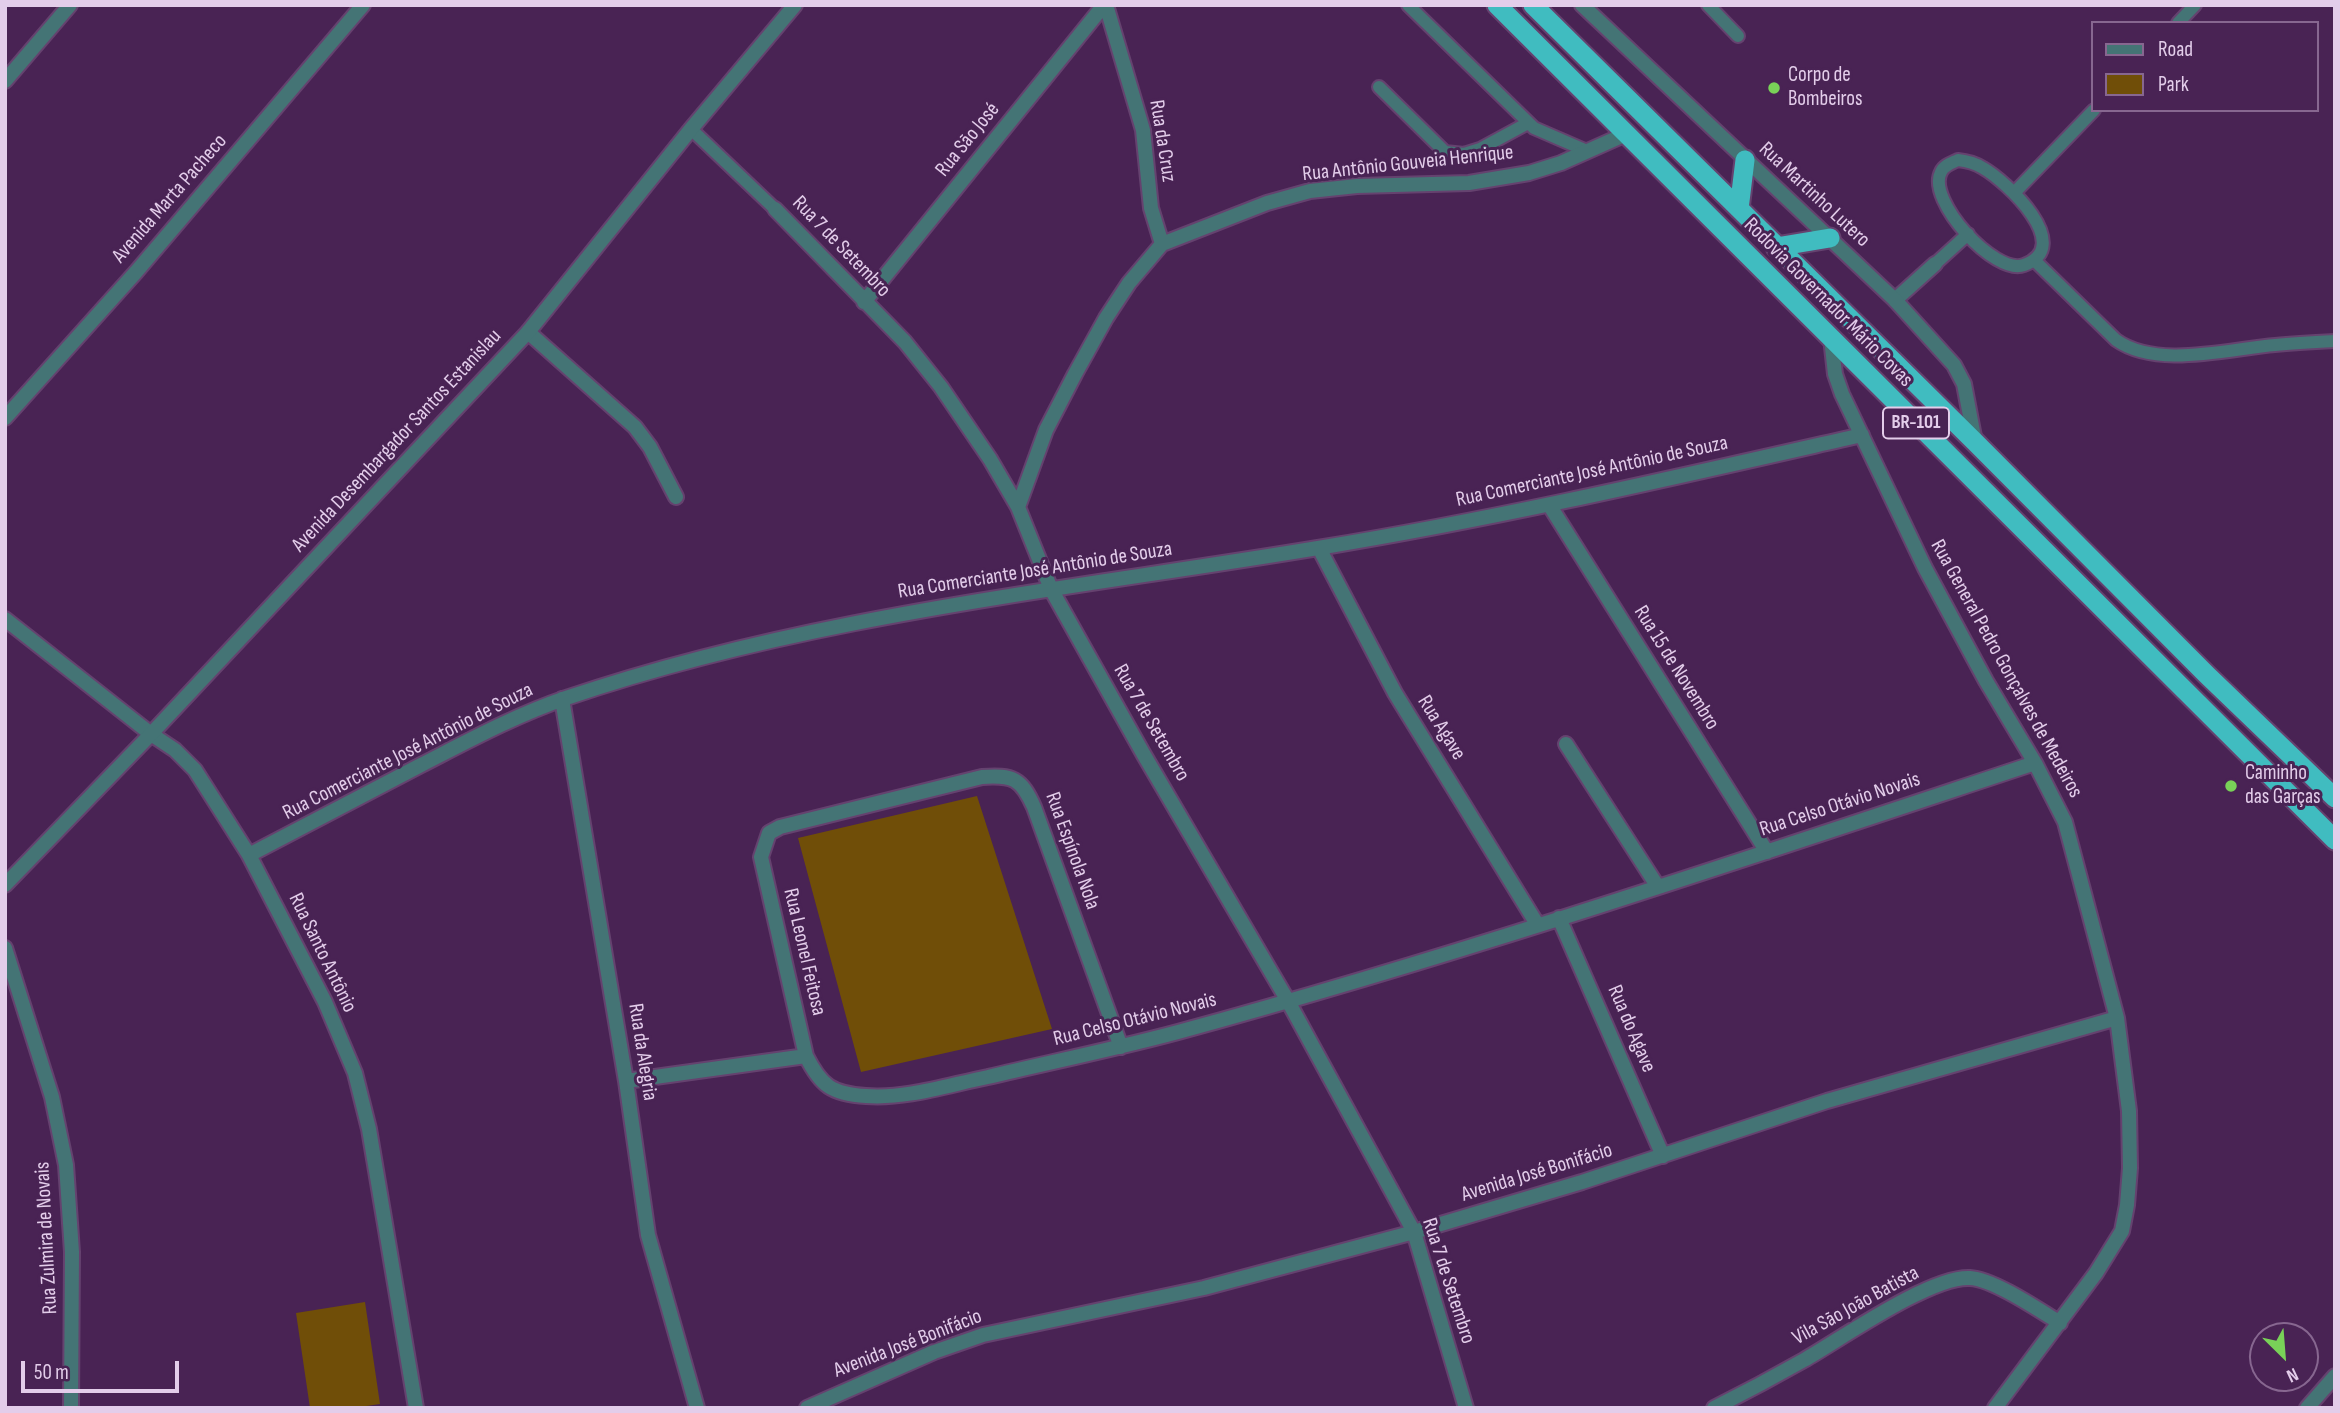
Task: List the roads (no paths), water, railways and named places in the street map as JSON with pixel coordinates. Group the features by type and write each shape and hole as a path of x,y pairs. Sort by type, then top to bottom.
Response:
{"highway":[{"name":"Rodovia Governador Mário Covas","path":"1497,5 2335,840"},
{"name":"Rodovia Governador Mário Covas","path":"1533,5 2207,675 2335,798"},
{"path":"1739,209 1745,160"},
{"path":"1776,247 1829,238"}],"street":[{"path":"5,81 70,5"},
{"name":"Avenida Marta Pacheco","path":"5,418 136,272 363,5"},
{"name":"Avenida Desembargador Santos Estanislau","path":"5,884 151,734 528,332 691,129 796,5"},
{"name":"Rua da Cruz","path":"1105,5 1143,130 1152,208 1162,244"},
{"name":"Rua São José","path":"864,302 1105,5"},
{"name":"Rua Martinho Lutero","path":"1582,5 1895,300 1954,365 1964,384 1975,442"},
{"name":"Rua Antônio Gouveia Henrique","path":"1018,507 1046,430 1075,374 1121,295 1162,244 1267,203 1310,191 1357,186 1469,183 1529,173 1561,163 1626,134"},
{"name":"Rua 7 de Setembro","path":"775,209 905,342 941,387 990,459 1018,507 1051,589 1144,755 1288,1001 1413,1232 1466,1408"},
{"path":"1895,300 1935,264"},
{"path":"528,332 635,427 650,447 676,497"},
{"name":"Rua General Pedro Gonçalves de Medeiros","path":"1830,338 1835,374 1931,580 2035,763 2065,822 2117,1018 2129,1111 2130,1168 2122,1231 2060,1322 1995,1408"},
{"name":"Rua Comerciante José Antônio de Souza","path":"249,855 483,733 562,699 680,662 907,612 1319,548 1550,506 1863,435"},
{"name":"Rua 15 de Novembro","path":"1550,506 1767,852"},
{"name":"Rua Agave","path":"1319,548 1395,693 1537,924"},
{"name":"Rua Santo Antônio","path":"5,619 175,750 195,770 249,855 325,1002 355,1073 369,1129 416,1408"},
{"name":"Rua da Alegria","path":"562,699 648,1235 697,1408"},
{"path":"1566,744 1658,887"},
{"name":"Rua Celso Otávio Novais","path":"806,1056 816,1076 826,1087 842,1094 869,1097 911,1094 1121,1047 1288,1001 1559,918 2035,763"},
{"name":"Rua Espínola Nola","path":"761,857 769,833 780,827 982,777 1004,776 1017,780 1026,790 1034,807 1121,1047"},
{"name":"Rua Leonel Feitosa","path":"761,857 806,1056"},
{"name":"Rua do Agave","path":"1559,918 1663,1156"},
{"name":"Rua Zulmira de Novais","path":"5,948 52,1097 66,1165 72,1252 72,1408"},
{"name":"Avenida José Bonifácio","path":"807,1408 934,1352 983,1335 1204,1288 1413,1232 1663,1156 1827,1101 2117,1018"},
{"path":"625,1081 806,1056"},
{"name":"Vila São João Batista","path":"1714,1408 1802,1361 1922,1291 1948,1280 1973,1278 1982,1281 2060,1322"},
{"path":"2307,1408 2335,1376"}],"lane":[{"path":"1408,5 1534,128 1587,151"},
{"path":"1708,5 1738,36"},
{"path":"2180,21 2194,5"},
{"path":"1379,86 1445,152 1472,152 1528,122"},
{"path":"2014,194 2092,112"},
{"name":"Rua 7 de Setembro","path":"691,129 775,209"},
{"path":"1958,160 1969,161 1984,169 2014,194 2037,220 2043,242 2034,260 2015,267 2006,265 1982,249 1968,234 1941,195 1940,173 1948,164 1958,160"},
{"path":"1935,264 1968,234"},
{"path":"2034,260 2116,340 2127,348 2138,351 2152,354 2204,354 2335,341"}],"place":[{"name":"Corpo de Bombeiros","path":"1774,88"},
{"name":"Caminho das Garças","path":"2231,786"}]}
